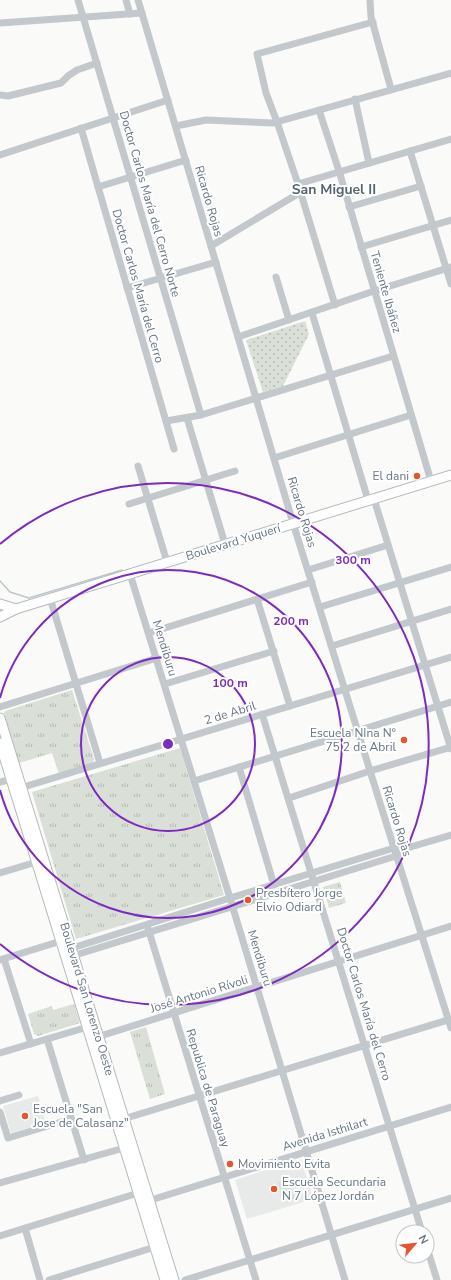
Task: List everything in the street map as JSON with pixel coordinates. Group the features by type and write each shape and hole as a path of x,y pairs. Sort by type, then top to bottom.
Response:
{"main road":[{"name":"Boulevard Yuquerí","path":"0,617 16,609 50,598 451,475"},
{"path":"0,604 16,609"},
{"name":"Boulevard San Lorenzo Oeste","path":"0,718 15,778 120,1120 149,1198 174,1280"},
{"name":"Boulevard San Lorenzo Oeste","path":"0,743 15,778"},
{"name":"Boulevard San Lorenzo Oeste","path":"40,860 61,941 69,953"},
{"name":"Boulevard San Lorenzo Oeste","path":"120,1120 124,1148 165,1280"}],"street":[{"name":"Doctor Carlos María del Cerro Norte","path":"78,0 201,415"},
{"path":"126,0 130,14"},
{"name":"Ricardo Rojas","path":"138,0 308,570 396,856 450,1019 451,1028"},
{"path":"370,0 373,22 391,89"},
{"path":"0,23 142,13"},
{"path":"335,305 298,184 266,92 257,54 373,22"},
{"path":"0,95 8,96 61,83 77,70 97,63"},
{"path":"176,126 206,120 272,123 451,73"},
{"path":"355,99 369,163"},
{"path":"0,155 168,100"},
{"name":"Teniente Ibáñez","path":"319,110 339,172 431,481"},
{"name":"Doctor Carlos María del Cerro","path":"81,128 174,449"},
{"path":"298,184 451,139"},
{"path":"410,151 448,268 451,284"},
{"path":"98,187 186,160"},
{"path":"349,207 421,186"},
{"path":"211,246 300,192"},
{"path":"361,247 451,220"},
{"path":"127,288 216,262"},
{"path":"238,337 374,291 448,268"},
{"path":"276,277 289,320"},
{"path":"289,798 370,771 451,748 388,545 348,435 312,313"},
{"path":"166,421 201,415 393,356"},
{"path":"274,458 411,415"},
{"path":"187,418 225,544"},
{"path":"138,466 167,562"},
{"path":"129,504 235,471"},
{"path":"308,570 388,545"},
{"path":"320,607 451,567"},
{"name":"Mendiburu","path":"130,574 233,907 345,1280"},
{"path":"149,633 312,582"},
{"path":"50,598 100,763"},
{"path":"257,599 290,706"},
{"path":"332,646 451,609"},
{"path":"165,684 274,651"},
{"name":"2 de Abril","path":"18,788 451,657"},
{"path":"0,707 157,658"},
{"path":"194,781 451,702"},
{"name":"Doctor Carlos María del Cerro","path":"262,714 420,1224"},
{"path":"239,767 274,885"},
{"path":"0,782 15,778"},
{"path":"148,929 230,898 394,848 408,848 451,835"},
{"path":"69,953 148,929 233,907 314,882 396,856 408,848"},
{"path":"0,872 40,860"},
{"name":"José Antonio Rívoli","path":"95,1038 451,926"},
{"name":"Republica de Paraguay","path":"148,929 256,1280"},
{"path":"31,1044 2,959 61,941"},
{"path":"120,1120 450,1019"},
{"path":"0,1053 91,1026"},
{"path":"47,1039 84,1160"},
{"path":"0,1101 19,1096"},
{"name":"Avenida Isthilart","path":"0,1236 135,1194 154,1199 451,1107"},
{"path":"0,1112 8,1138 71,1119"},
{"path":"0,1183 124,1148"},
{"path":"185,1280 451,1198"},
{"path":"25,1228 40,1280"},
{"path":"49,1280 155,1247"},
{"path":"432,1264 437,1280"}],"shaded area":[{"name":"Escuela \"San Jose de Calasanz\"","path":"38,1096 46,1123 11,1133 3,1106"},
{"name":"Escuela Secundaria N 7 López Jordán","path":"301,1159 313,1199 247,1219 235,1180"}],"green space":[{"path":"305,321 309,334 283,386 263,392 246,340"},
{"path":"72,690 94,759 92,765 59,774 52,753 19,763 4,713 5,711"},
{"path":"180,748 224,895 76,939 32,792"},
{"path":"340,882 346,903 329,908 323,887"},
{"path":"74,1004 80,1023 38,1036 34,1034 28,1014 52,1006 53,1010"},
{"path":"146,1027 165,1094 150,1099 130,1032"},
{"path":"289,1179 296,1200 284,1203 278,1182"}],"waterway":[{"path":"0,581 10,592 29,598 122,570"}],"place":[{"name":"El dani","path":"417,476"},
{"name":"Escuela NIna N° 75 2 de Abril","path":"404,740"},
{"name":"Presbítero Jorge Elvio Odiard","path":"248,900"},
{"name":"Escuela \"San Jose de Calasanz\"","path":"25,1116"},
{"name":"Movimiento Evita","path":"230,1164"},
{"name":"Escuela Secundaria N 7 López Jordán","path":"274,1189"}],"district":[{"name":"San Miguel II","path":"334,189"}]}
